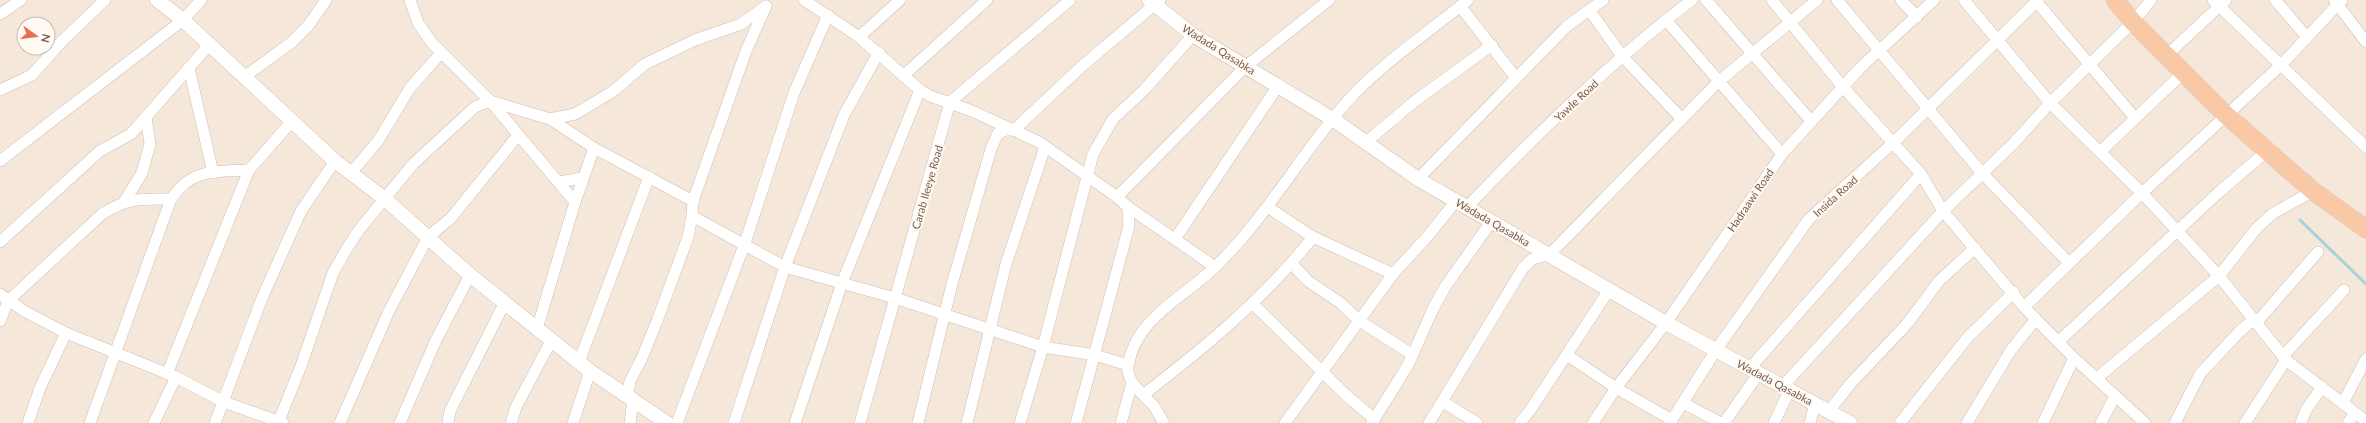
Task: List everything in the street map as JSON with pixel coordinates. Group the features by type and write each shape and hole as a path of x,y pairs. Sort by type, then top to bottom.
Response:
{"highway":[{"path":"2115,0 2133,22 2226,115 2313,191 2366,229"}],"street":[{"path":"0,14 20,0"},
{"path":"0,90 32,75 62,41 105,0"},
{"path":"157,0 183,20 335,161 385,199 470,274 584,367 667,423"},
{"path":"0,161 183,20 201,0"},
{"path":"244,77 292,42 308,26 326,0"},
{"path":"410,0 418,23 441,53 490,101 575,202"},
{"path":"859,37 900,0"},
{"path":"903,76 987,0"},
{"path":"950,102 1070,0"},
{"path":"1118,197 1245,67 1329,0"},
{"path":"1418,179 1567,26 1602,0"},
{"name":"Yawle Road","path":"1284,423 1322,369 1393,274 1427,237 1462,204 1502,170 1622,56 1692,0"},
{"path":"1706,0 1811,121"},
{"path":"1772,0 1843,87 1894,142 1921,174 1943,211 2014,292 2024,307 2074,358 2146,423"},
{"path":"1429,423 1523,268 1532,259 1549,255 1718,82 1817,0"},
{"path":"1837,0 1982,173 2069,263"},
{"path":"1901,0 1917,17"},
{"name":"Hadraawi Road","path":"1593,423 1616,388 1666,323 1782,154 1843,87 1934,0"},
{"path":"1964,0 2050,103 2142,193 2218,276 2284,358 2366,421"},
{"path":"1774,423 1787,388 1943,211 2013,144 2050,103 2133,22 2151,0"},
{"path":"2275,0 2307,37"},
{"path":"809,1 878,52 920,90 930,96 950,102 1014,130 1046,147 1118,197 1128,208 1216,267"},
{"path":"918,423 944,314 991,150 998,133 1006,130 1014,130 1081,67 1155,1"},
{"name":"Wadada Qasabka","path":"1155,1 1193,36 1334,120 1418,179 1666,323 1850,423"},
{"path":"2036,1 2135,118"},
{"name":"Insida Road","path":"1671,421 1716,350 1810,219 1894,142 1996,39 2036,1"},
{"path":"2166,56 2219,2 2280,65 2366,147"},
{"path":"2024,307 2142,193 2280,65 2338,2 2366,42"},
{"path":"550,119 576,114 612,92 645,64 695,40 740,24 768,3"},
{"path":"630,423 633,400 628,392 630,381 642,358 657,321 688,237 693,201 746,51 768,3"},
{"path":"1164,423 1154,406 1132,382 1128,372 1128,365 1138,337 1148,323 1169,303 1216,267 1268,208 1356,93 1384,67 1464,3 1516,78"},
{"path":"1590,10 1622,56 1682,119"},
{"path":"677,423 744,243 794,92 828,15"},
{"path":"1666,20 1718,82 1782,154"},
{"path":"1020,423 1043,347 1093,154 1113,119 1144,90 1193,36"},
{"path":"0,242 100,151 131,134 209,45"},
{"path":"1366,142 1415,101 1492,45"},
{"path":"734,423 786,267 844,115 878,52"},
{"path":"351,173 378,141 410,88 441,53"},
{"path":"189,68 213,172"},
{"path":"2100,152 2184,72"},
{"path":"1174,239 1278,86"},
{"path":"795,423 842,283 920,90"},
{"path":"4,298 66,333 172,376 224,402 280,422 333,273 359,230 413,164 475,107 490,101 550,119 594,148 693,201"},
{"name":"Carab Ileeye Road","path":"860,423 950,102"},
{"path":"124,202 142,173 150,144 146,117"},
{"path":"154,423 249,170 292,121"},
{"path":"340,423 389,311 428,237 451,218 518,135"},
{"path":"967,423 992,329 993,313 1006,264 1046,147"},
{"path":"537,329 575,202 594,148"},
{"path":"2059,341 2178,232 2218,193 2267,151"},
{"path":"215,423 262,298 301,211 335,161"},
{"path":"90,423 113,353 171,199 181,184 196,176 213,172 249,170"},
{"path":"1724,423 1754,371 1921,174"},
{"path":"573,423 584,367 649,177"},
{"path":"559,182 583,178"},
{"path":"2097,378 2218,276 2256,229 2272,214 2313,191"},
{"path":"0,321 4,298 102,214 124,202 134,199 171,199"},
{"path":"1076,423 1129,226 1128,208"},
{"path":"1268,208 1313,237 1393,274"},
{"path":"692,216 786,267 895,298 1043,347 1094,355 1128,365"},
{"path":"1252,303 1322,369 1373,421 1413,355 1442,292 1492,222"},
{"path":"1143,395 1189,360 1252,303 1292,264 1313,237"},
{"path":"1829,411 1851,383 1907,324 1939,281 1975,248"},
{"path":"2175,423 2200,374 2239,332 2254,322 2318,252"},
{"path":"1292,264 1308,281 1342,304 1358,320 1413,355"},
{"path":"400,423 436,340 470,274"},
{"path":"1520,423 1531,409 1609,290"},
{"path":"2245,423 2284,358 2344,290"},
{"path":"1900,423 1968,337 2014,292"},
{"path":"448,423 450,410 505,302"},
{"path":"1967,423 2011,350 2036,319"},
{"path":"28,423 40,388 66,333"},
{"path":"511,423 516,407 551,341"},
{"path":"1567,355 1616,388 1671,421"},
{"path":"2043,423 2074,358"},
{"path":"2343,403 2366,359"},
{"path":"1121,423 1132,382"},
{"path":"2301,423 2306,410 2322,387"},
{"path":"2101,423 2115,396"},
{"path":"1443,402 1477,423"},
{"path":"1683,403 1721,423"},
{"path":"1810,423 1815,404"},
{"path":"2348,423 2356,413"}],"shaded area":[{"path":"0,0 2366,0 2366,423 0,423"}],"waterway":[{"path":"2300,220 2366,284"}]}
